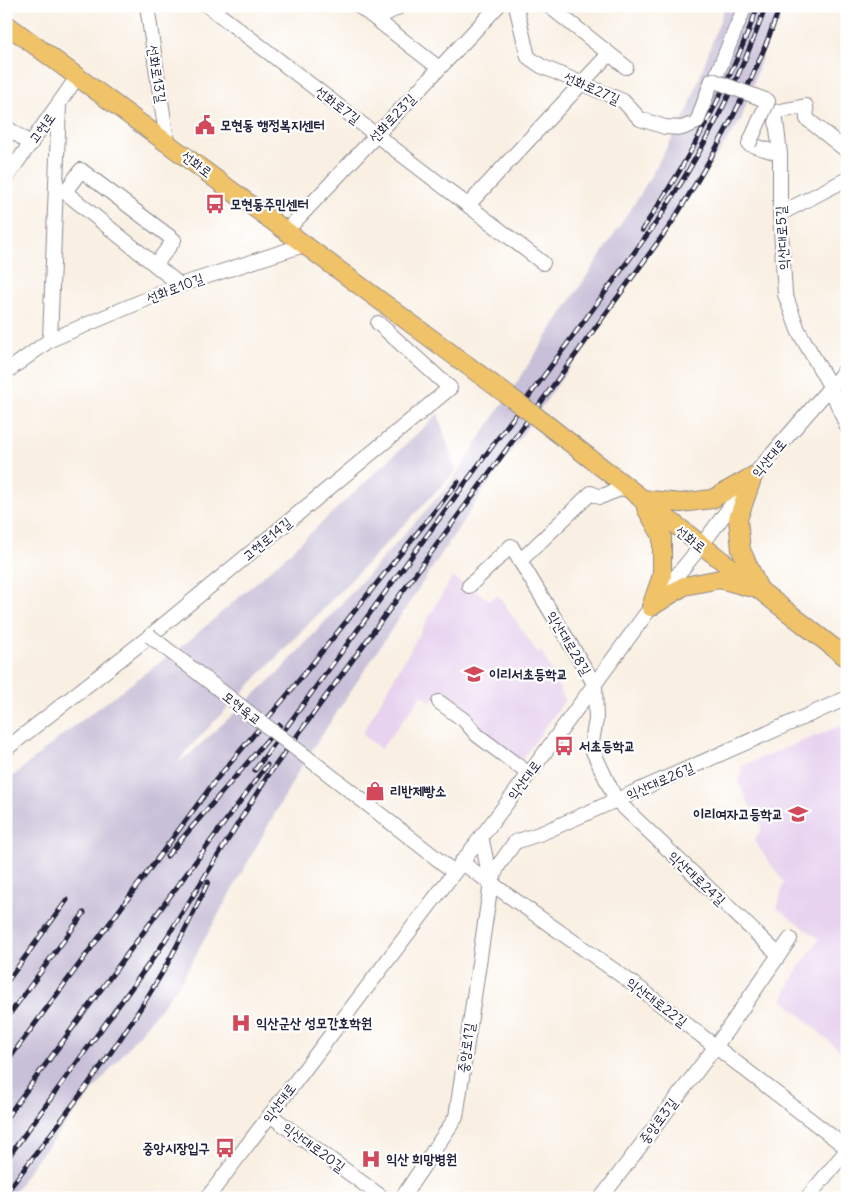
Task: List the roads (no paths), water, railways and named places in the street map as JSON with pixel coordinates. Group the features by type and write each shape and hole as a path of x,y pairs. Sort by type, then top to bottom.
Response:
{"main road":[{"name":"선화로","path":"6,24 167,141 537,417 847,658"},
{"path":"641,499 681,503 712,499 753,476"},
{"path":"753,476 738,519 742,550 759,590"},
{"path":"641,499 662,536 662,574 651,607"},
{"path":"651,607 684,586 720,579 759,590"}],"street":[{"name":"선화로13길","path":"147,6 167,141"},
{"name":"선화로7길","path":"208,6 543,262"},
{"path":"359,6 440,68"},
{"path":"376,19 401,6"},
{"name":"선화로23길","path":"286,231 498,6"},
{"name":"선화로27길","path":"516,6 528,57 541,66 623,101 640,119 665,127 682,128 697,122"},
{"path":"549,6 626,67"},
{"path":"697,122 745,6"},
{"path":"468,205 609,54"},
{"name":"고현로","path":"6,178 78,76"},
{"path":"697,122 712,80 768,101 749,144 780,154"},
{"path":"50,340 59,105"},
{"name":"익산대로5길","path":"847,151 807,119 806,106 774,112 780,154 780,214 785,294 798,330 830,386 847,427"},
{"path":"6,128 31,144"},
{"path":"156,264 174,240 81,170 65,192 180,285"},
{"path":"780,214 847,179"},
{"name":"선화로10길","path":"6,372 50,340 180,285 304,245"},
{"name":"고현로14길","path":"6,749 150,636 450,388 378,323"},
{"name":"익산대로","path":"207,1198 529,774 651,607 701,546 753,476 847,368"},
{"path":"469,586 512,546 520,560 591,493 600,497 625,487"},
{"name":"익산대로28길","path":"520,560 595,685 596,720 591,748 616,800"},
{"name":"모현육교","path":"150,636 335,779 458,867"},
{"name":"익산대로26길","path":"491,883 498,866 515,842 542,833 847,698"},
{"path":"439,702 464,720 476,735 529,774"},
{"name":"익산대로24길","path":"616,800 778,955"},
{"path":"481,836 491,883"},
{"name":"익산대로22길","path":"458,867 491,883 642,990 847,1149"},
{"name":"중앙로1길","path":"402,1198 456,1117 491,883"},
{"path":"716,1046 790,939"},
{"name":"중앙로3길","path":"601,1198 716,1046"},
{"name":"익산대로20길","path":"270,1115 383,1198"},
{"path":"807,1198 847,1149"}],"railway":[{"path":"642,230 660,203 707,121 747,36 758,6"},
{"path":"255,770 658,220 705,142 731,90 766,6"},
{"path":"6,1160 159,950 267,777 669,227 702,174 731,120 758,64 780,6"},
{"path":"6,1063 215,781 288,694 458,482"},
{"path":"167,856 280,725"},
{"path":"6,1118 267,765"},
{"path":"6,1193 84,1090 139,1010 184,933 208,882"},
{"path":"6,983 67,900"},
{"path":"6,1019 84,913"}],"place":[{"name":"모현동 행정복지센터","path":"205,125"},
{"name":"모현동주민센터","path":"215,204"},
{"name":"이리서초등학교","path":"474,674"},
{"name":"서초등학교","path":"564,746"},
{"name":"리반제빵소","path":"375,791"},
{"name":"이리여자고등학교","path":"798,814"},
{"name":"익산군산 성모간호학원","path":"241,1023"},
{"name":"중앙시장입구","path":"225,1148"},
{"name":"익산 희망병원","path":"371,1159"}]}
